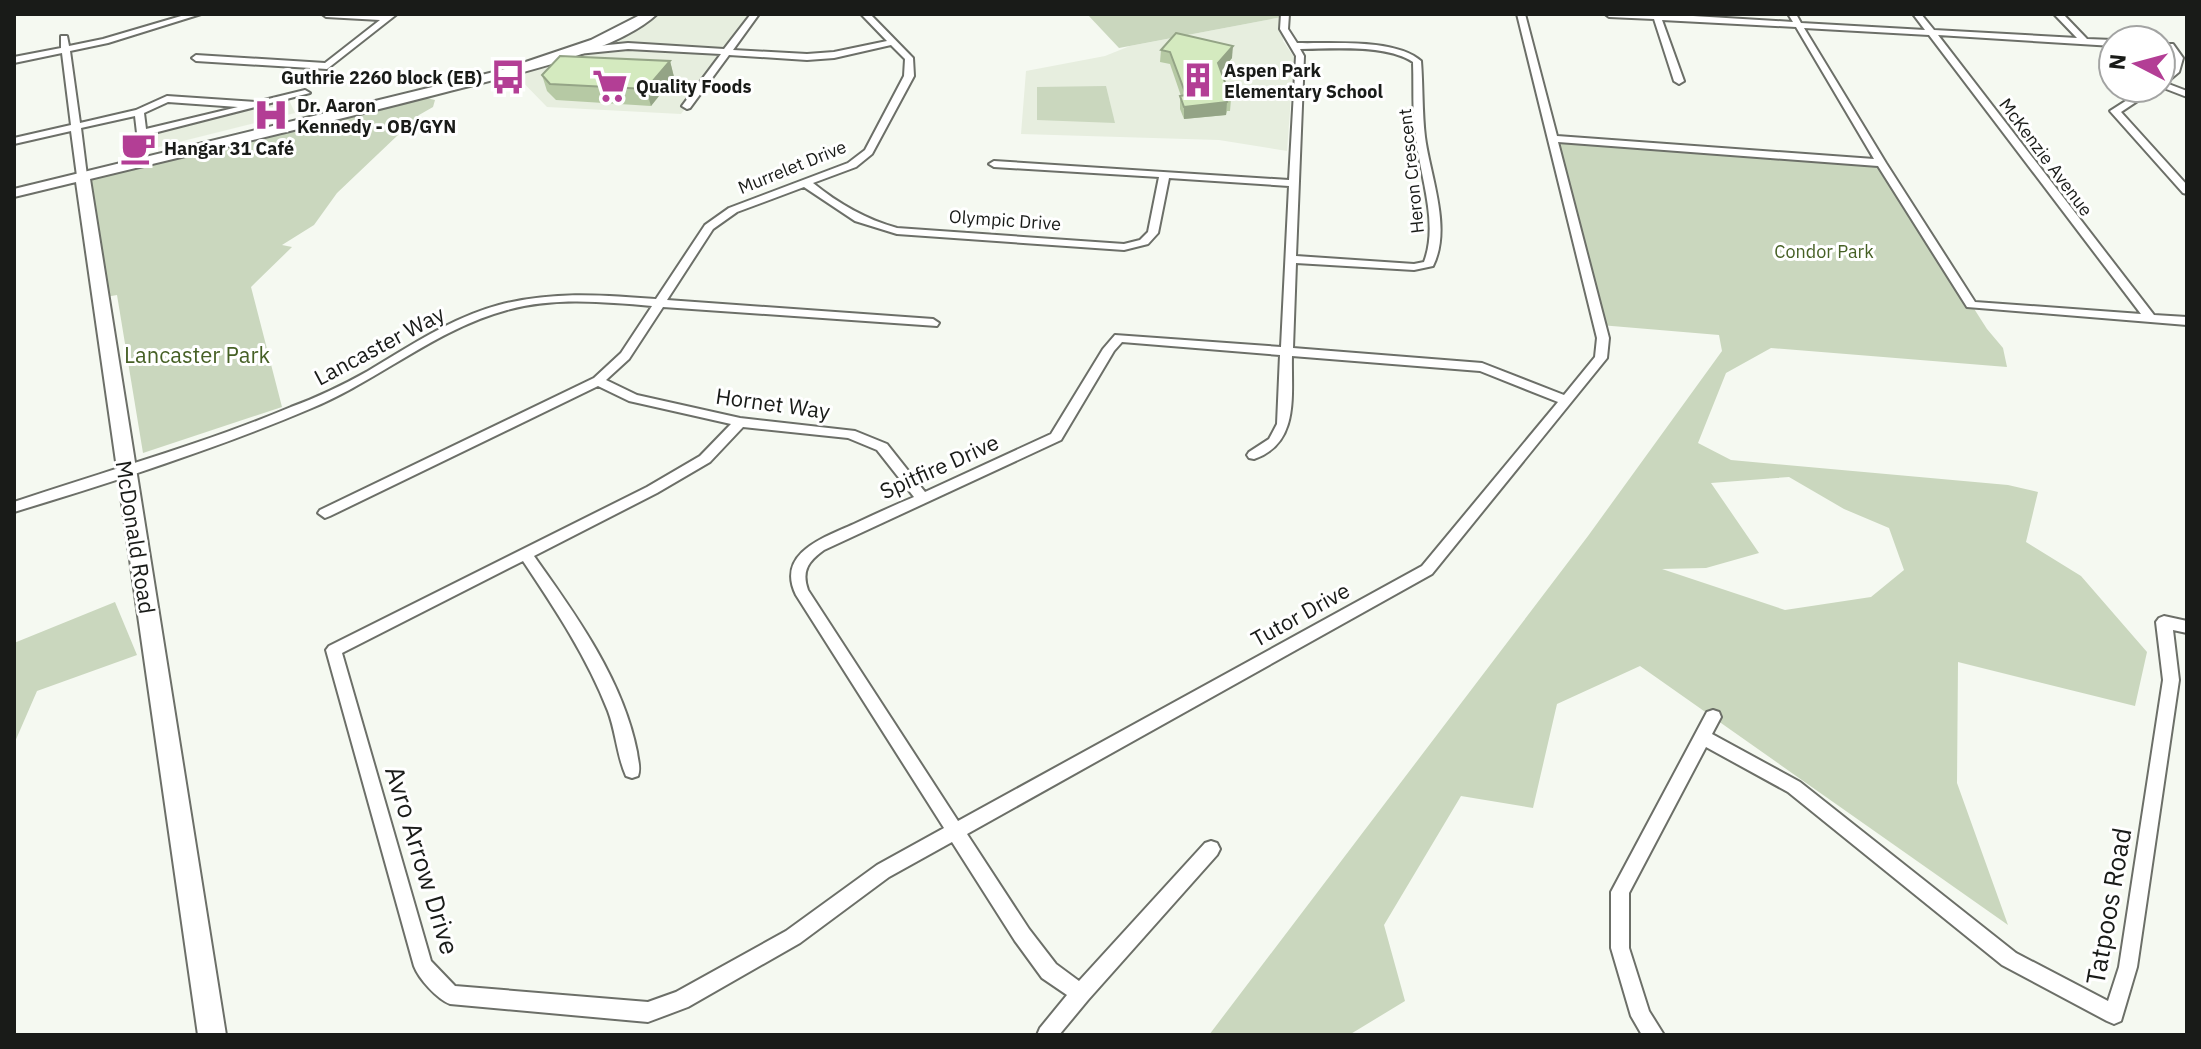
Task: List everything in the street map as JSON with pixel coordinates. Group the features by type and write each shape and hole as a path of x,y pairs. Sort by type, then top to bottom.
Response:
{"main road":[{"path":"162,158 530,58 651,14"},
{"path":"14,193 342,117 574,52 632,20"},
{"name":"McDonald Road","path":"82,176 212,1035"}],"street":[{"path":"152,14 164,21"},
{"path":"14,60 105,41 164,21 197,14"},
{"path":"326,14 391,16"},
{"path":"687,106 755,14"},
{"name":"Murrelet Drive","path":"325,513 598,381 625,356 709,227 733,210 852,165 869,152 909,76 909,58 865,14"},
{"path":"1254,455 1274,442 1283,424 1300,56 1284,29 1285,14"},
{"path":"1521,14 1552,139 1881,163"},
{"path":"1609,14 2097,42"},
{"path":"1792,14 1971,305 2187,321"},
{"name":"McKenzie Avenue","path":"1917,14 2150,318"},
{"path":"2058,14 2084,41"},
{"path":"1656,15 1679,81"},
{"path":"196,58 327,66 391,16"},
{"path":"628,46 618,39 632,20"},
{"name":"McDonald Road","path":"64,38 82,176"},
{"path":"574,52 628,46 834,55 894,42"},
{"name":"Heron Crescent","path":"1291,259 1414,267 1429,264 1435,255 1431,194 1419,124 1417,61 1410,54 1394,51 1295,46"},
{"path":"139,112 142,133 305,93"},
{"path":"14,141 139,112 177,98 255,105"},
{"path":"2126,104 2115,111 2187,191"},
{"name":"Tutor Drive","path":"954,831 1427,570 1601,358 1603,338 1552,139"},
{"path":"994,164 1295,183"},
{"name":"Olympic Drive","path":"806,183 847,215 866,224 897,231 1124,247 1144,242 1153,233 1165,175"},
{"name":"Lancaster Way","path":"14,507 285,414 333,394 462,323 526,302 576,297 933,323"},
{"name":"Spitfire Drive","path":"1081,993 1049,971 954,831 801,591 795,577 802,558 819,546 1056,437 1109,349 1119,338 1482,367 1566,400"},
{"name":"Hornet Way","path":"598,381 633,398 740,422 850,434 882,447 922,497"},
{"name":"Avro Arrow Drive","path":"740,422 705,459 652,490 334,650 423,966 450,995 648,1012 681,1000 793,937 883,871 954,831"},
{"path":"526,555 571,617 628,737 632,771"},
{"name":"Tatpoos Road","path":"1703,737 1794,787 2009,959 2114,1014 2128,967 2171,680 2164,622 2187,627"},
{"path":"1654,1035 1641,1016 1620,948 1620,892 1713,717"},
{"path":"1047,1035 1211,849"}],"shaded area":[{"path":"651,14 755,14 681,114 547,107 512,71 574,52"},
{"path":"1282,17 1283,41 1294,57 1287,151 1219,140 1021,134 1026,71 1105,56 1130,46"},
{"path":"289,100 295,113 131,154 128,140"}],"green space":[{"path":"1087,14 1282,14 1282,17 1119,48"},
{"path":"1106,86 1115,123 1037,120 1037,87"},
{"name":"Lancaster Park","path":"418,96 435,100 433,107 419,115 337,193 314,225 282,245 292,247 251,287 282,407 143,453 117,295 100,298 82,176"},
{"name":"Condor Park","path":"1552,139 1881,163 1987,329 2003,348 2007,367 1771,348 1726,373 1698,443 1731,460 2008,485 2038,492 2026,542 2081,576 2147,652 2135,706 1958,662 1957,783 2008,925 1640,666 1557,704 1533,808 1461,796 1384,925 1405,1001 1349,1035 1209,1035 1588,536 1722,351 1719,335 1600,325","holes":["1789,477 1844,509 1889,528 1904,570 1871,597 1785,610 1662,569 1706,568 1759,553 1711,483"]},
{"path":"115,602 137,655 37,691 14,744 14,643"}],"building":[{"name":"Aspen Park Elementary School","path":"1176,33 1233,46 1218,63 1231,99 1184,107 1180,96 1186,95 1170,52 1161,50"},
{"path":"560,56 670,61 646,89 550,84 542,75"}],"place":[{"name":"Guthrie 2260 block (EB)","path":"508,77"},
{"name":"Aspen Park Elementary School","path":"1198,80"},
{"name":"Quality Foods","path":"610,86"},
{"name":"Dr. Aaron Kennedy - OB/GYN","path":"271,115"},
{"name":"Hangar 31 Café","path":"138,148"}]}
